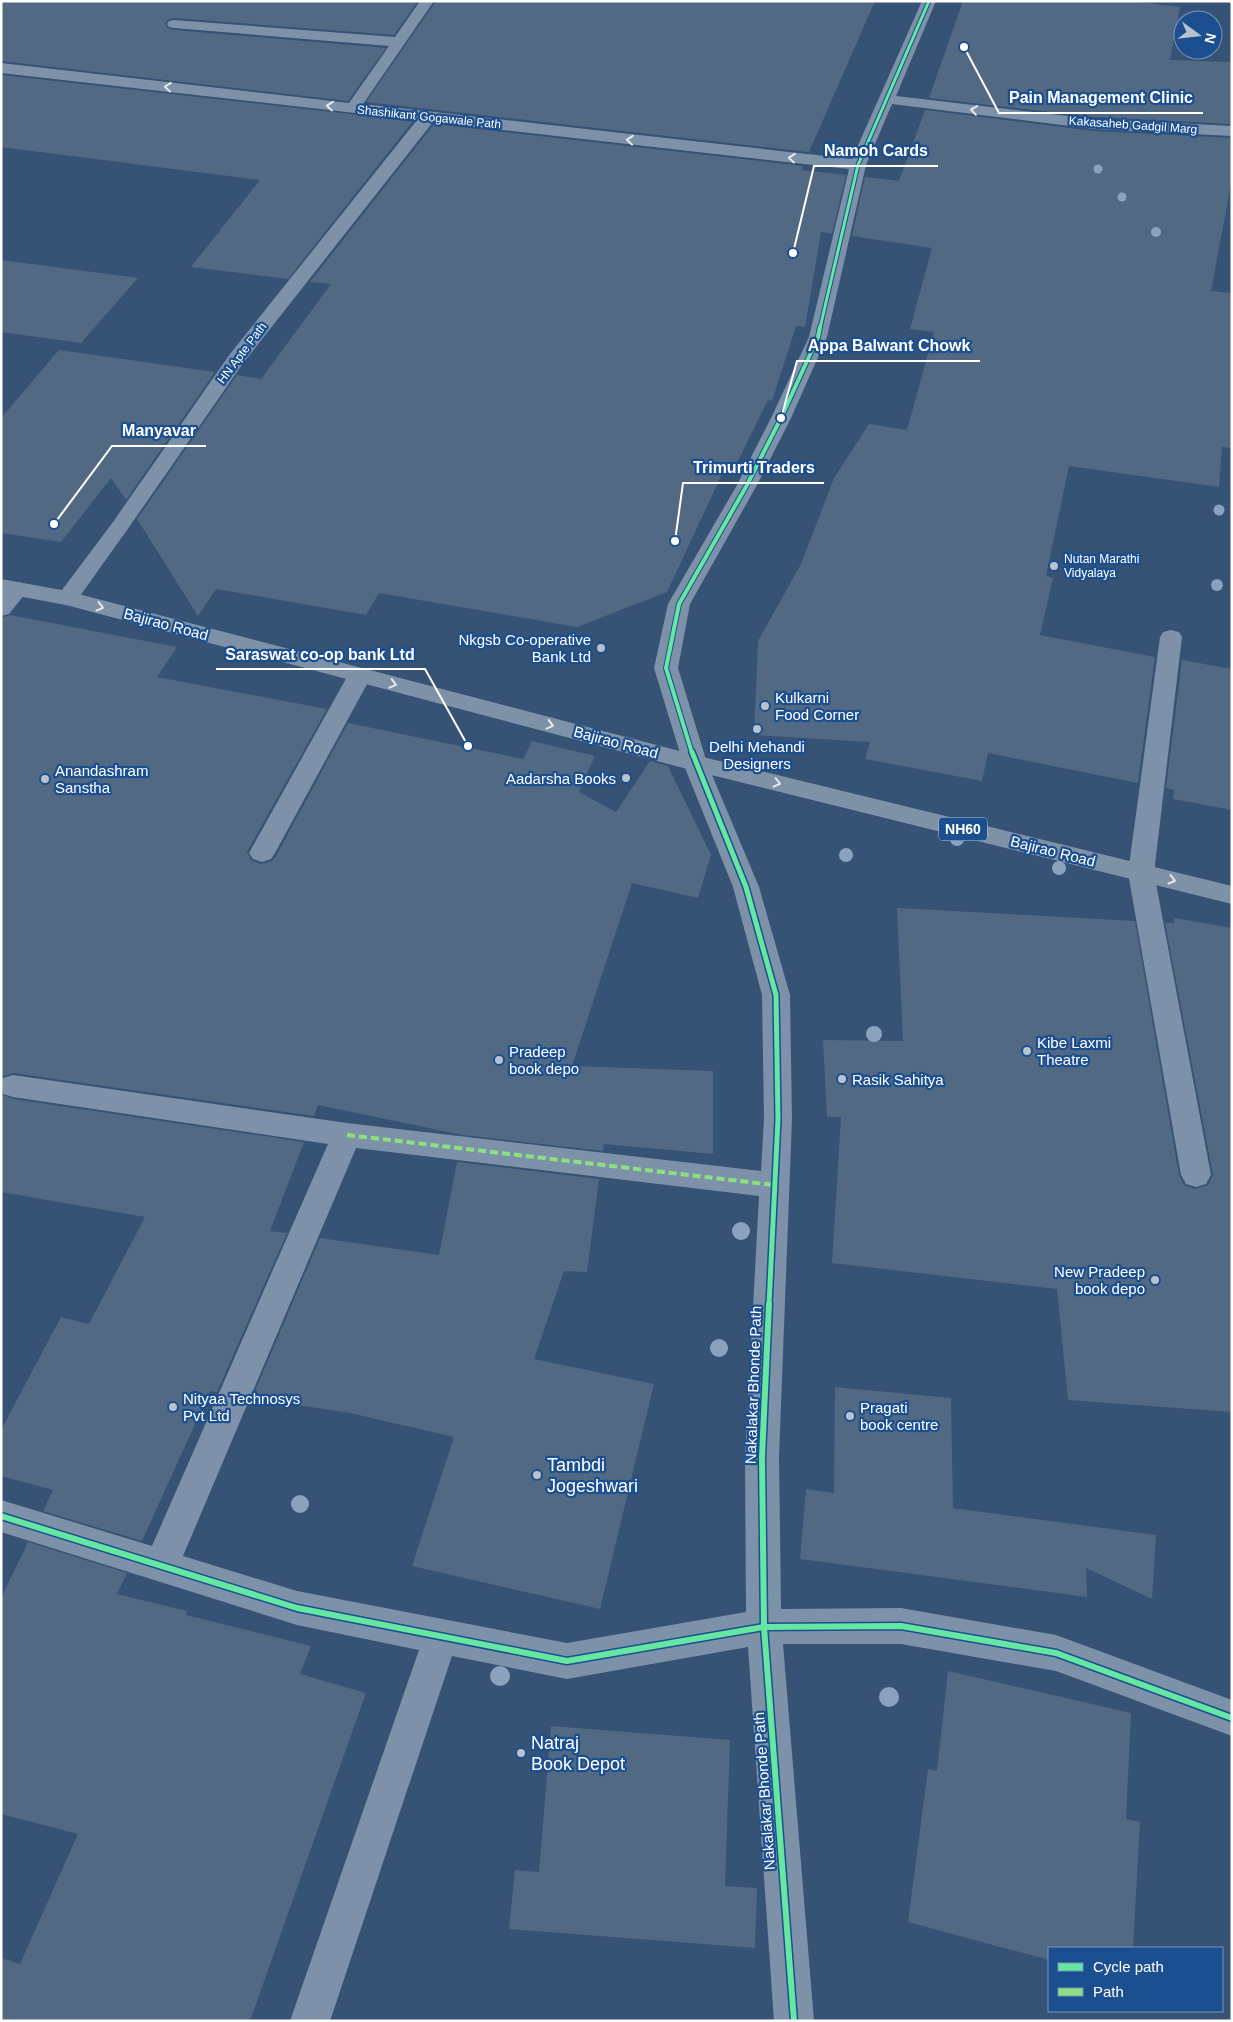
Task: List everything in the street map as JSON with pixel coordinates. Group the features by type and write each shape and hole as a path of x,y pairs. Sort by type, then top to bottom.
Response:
{"highway":[{"name":"Bajirao Road","path":"9,587 66,598 695,763 1232,895"}],"street":[{"path":"353,108 427,1"},
{"name":"Nakalakar Bhonde Path","path":"794,2021 764,1627 762,1457 778,1119 776,994 746,887 695,763 666,668 679,604 747,485 818,338 858,165 929,1"},
{"path":"174,24 398,42"},
{"name":"Shashikant Gogawale Path","path":"1,68 858,165"},
{"name":"Kakasaheb Gadgil Marg","path":"886,99 998,114 1094,124 1232,131"},
{"name":"HN Apte Path","path":"66,598 120,526 237,358 428,117"},
{"path":"1,609 9,587"},
{"path":"1171,637 1141,873 1196,1175"},
{"path":"262,853 360,675"},
{"path":"13,1086 347,1135 774,1186"},
{"path":"162,1566 347,1135"},
{"path":"1,1516 297,1608 567,1661 764,1627 901,1626 1056,1653 1232,1718"},
{"path":"310,2021 441,1637"}],"building":[{"path":"1,1 418,1 394,35 174,18 169,19 165,23 167,28 174,30 386,48 348,101 1,61"},
{"path":"436,1 875,1 809,152 366,102"},
{"path":"963,1 1132,1 1180,7 1179,10 1173,10 1173,44 1170,60 1232,62 1232,124 1094,117 929,98"},
{"path":"1,75 413,121 288,279 191,267 260,180 1,147"},
{"path":"925,110 1094,131 1232,138 1232,179 1211,291 1232,293 1232,448 1222,447 1219,487 1069,466 1046,576 1053,578 1040,635 1155,657 1138,783 988,753 982,781 865,759 870,742 754,735 758,641 801,564 834,478 869,424 907,430 934,332 910,329 932,248 852,236 865,177 899,181"},
{"path":"434,124 803,166 801,170 846,175 832,234 821,232 805,327 796,326 772,401 768,400 733,471 724,470 667,592 577,627 379,593 366,615 216,589 198,616 137,519 237,375 261,379 331,284 310,282"},
{"path":"1,260 138,278 81,343 1,332"},
{"path":"59,350 215,372 126,500 111,478 61,542 1,533 1,418"},
{"path":"10,615 177,647 157,677 327,709 247,852 251,860 261,864 272,861 277,854 348,723 523,759 532,741 595,756 579,792 616,812 650,761 668,766 711,855 698,898 632,883 572,1066 713,1071 713,1154 604,1144 603,1151 463,1135 318,1105 314,1116 13,1073 1,1077 1,618"},
{"path":"1182,660 1232,669 1232,810 1173,799 1174,790 1166,788"},
{"path":"897,908 1135,921 1179,1175 1184,1185 1195,1189 1208,1185 1213,1175 1165,923 1174,923 1174,918 1232,928 1232,1412 1068,1400 1057,1289 832,1263 841,1117 827,1117 823,1040 903,1041"},
{"path":"1,1094 13,1099 304,1142 270,1231 287,1233 217,1392 210,1391 142,1541 43,1511 53,1490 1,1476 1,1430 61,1317 89,1324 145,1217 1,1192"},
{"path":"457,1162 599,1179 587,1272 564,1271 534,1359 654,1384 600,1609 412,1566 454,1437 350,1413 252,1398 320,1238 439,1255"},
{"path":"835,1387 951,1398 953,1508 1156,1535 1152,1599 1086,1568 1087,1597 800,1559 806,1489 834,1493"},
{"path":"28,1542 127,1573 117,1594 187,1611 186,1615 311,1646 300,1674 366,1693 250,2021 1,2021 1,1958 20,1964 78,1834 1,1814 1,1598"},
{"path":"948,1671 1131,1713 1126,1819 1140,1822 1133,1947 1048,1947 1048,1960 908,1922 928,1769 937,1771"},
{"path":"551,1726 730,1740 725,1886 757,1888 755,1948 509,1929 515,1870 539,1872"}],"marked path":[{"path":"347,1135 774,1185"}],"cycle path":[{"path":"794,2021 764,1627 762,1457 778,1119 776,995 746,887 695,763 666,668 679,604 747,485 781,418 818,337 858,165 929,1"},
{"path":"1,1516 297,1608 567,1661 764,1627 901,1626 1056,1653 1232,1718"}],"place":[{"name":"Pain Management Clinic","path":"964,47"},
{"name":"Namoh Cards","path":"793,253"},
{"name":"Appa Balwant Chowk","path":"781,418"},
{"name":"Manyavar","path":"54,524"},
{"name":"Trimurti Traders","path":"675,541"},
{"name":"Nutan Marathi Vidyalaya","path":"1054,566"},
{"name":"Nkgsb Co-operative Bank Ltd","path":"601,648"},
{"name":"Kulkarni Food Corner","path":"765,706"},
{"name":"Delhi Mehandi Designers","path":"757,729"},
{"name":"Saraswat co-op bank Ltd","path":"468,746"},
{"name":"Aadarsha Books","path":"626,778"},
{"name":"Anandashram Sanstha","path":"45,779"},
{"name":"Kibe Laxmi Theatre","path":"1027,1051"},
{"name":"Pradeep book depo","path":"499,1060"},
{"name":"Rasik Sahitya","path":"842,1079"},
{"name":"New Pradeep book depo","path":"1155,1280"},
{"name":"Nityaa Technosys Pvt Ltd","path":"173,1407"},
{"name":"Pragati book centre","path":"850,1416"},
{"name":"Tambdi Jogeshwari","path":"537,1475"},
{"name":"Natraj Book Depot","path":"521,1753"}]}
